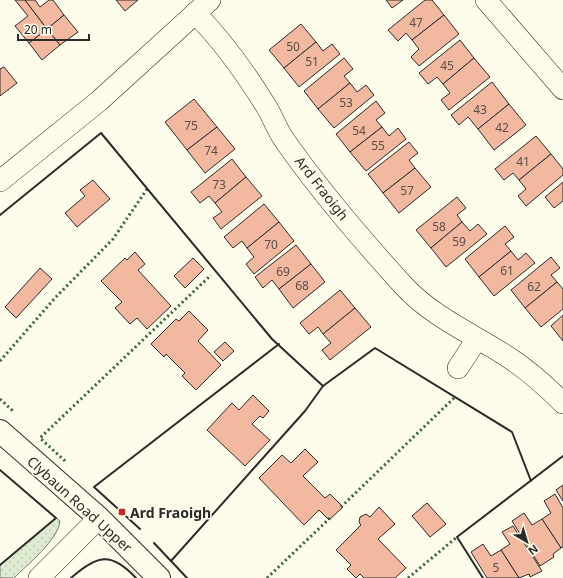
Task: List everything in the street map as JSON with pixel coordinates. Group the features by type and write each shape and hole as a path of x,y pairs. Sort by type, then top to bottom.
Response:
{"street":[{"path":"486,0 563,89"},
{"name":"Ard Fraoigh","path":"0,181 99,101 202,6 209,27 234,58 267,108 284,140 365,242 405,287 431,309 477,339 518,363 563,403"},
{"path":"458,368 477,339"},
{"name":"Clybaun Road Upper","path":"0,431 99,518 159,578"},
{"path":"39,578 99,518"}],"green space":[{"path":"56,518 60,521 58,528 54,536 42,551 14,578 0,578 0,565"}],"building":[{"path":"15,0 25,0 47,29 29,43 15,26 28,16"},
{"path":"25,0 35,0 40,7 49,0 53,0 64,15 47,29"},
{"path":"116,0 138,0 125,11"},
{"path":"386,0 403,0 392,8"},
{"path":"425,0 432,0 444,15 412,40 406,33 398,41 388,30"},
{"path":"64,15 78,32 60,45 47,29"},
{"path":"444,15 459,34 419,66 411,57 419,49 412,40"},
{"path":"301,24 316,42 284,68 269,50"},
{"path":"47,29 60,45 42,60 29,43"},
{"path":"460,40 474,58 443,84 437,77 428,84 419,73"},
{"path":"316,42 323,51 332,44 340,54 299,87 284,68"},
{"path":"344,58 353,69 344,76 350,83 318,109 304,91"},
{"path":"474,58 490,77 449,110 441,100 450,93 443,84"},
{"path":"4,67 17,83 0,96 0,69"},
{"path":"492,82 509,104 478,129 468,117 459,125 451,115"},
{"path":"350,83 357,92 366,85 374,95 334,128 318,109"},
{"path":"194,99 217,127 187,150 165,122"},
{"path":"376,101 385,113 376,120 382,127 350,152 336,134"},
{"path":"509,104 526,125 494,150 478,129"},
{"path":"217,127 235,149 205,173 187,150"},
{"path":"382,127 389,136 398,128 406,139 366,171 350,152"},
{"path":"536,136 551,154 519,180 513,173 504,180 495,169"},
{"path":"409,142 418,153 409,160 415,168 383,193 368,174"},
{"path":"551,154 563,169 563,175 526,206 518,196 526,189 519,180"},
{"path":"232,159 246,177 215,203 209,196 200,203 191,192"},
{"path":"415,168 431,187 399,213 383,193"},
{"path":"246,177 262,196 221,229 213,218 222,212 215,203"},
{"path":"93,180 110,199 77,227 65,213 85,196 80,190"},
{"path":"563,182 563,201 554,208 545,197"},
{"path":"457,197 466,208 457,215 462,222 431,248 416,230"},
{"path":"264,204 279,222 247,248 242,241 233,248 224,237"},
{"path":"279,222 294,241 254,274 246,264 254,257 247,248"},
{"path":"462,222 470,231 478,224 487,234 446,267 431,248"},
{"path":"505,226 514,237 505,244 511,251 479,277 465,259"},
{"path":"296,245 311,264 279,289 272,280 263,288 255,277"},
{"path":"511,251 518,260 526,253 535,263 494,296 479,277"},
{"path":"135,252 145,264 138,270 171,306 147,329 137,318 130,324 115,308 122,302 101,281 125,258 127,260"},
{"path":"551,257 560,268 551,275 557,282 525,308 511,290"},
{"path":"193,258 204,269 185,288 174,276"},
{"path":"311,264 325,282 293,308 279,289"},
{"path":"40,268 52,279 16,318 5,307"},
{"path":"557,282 563,289 563,309 541,327 525,308"},
{"path":"340,290 355,308 323,334 318,327 309,334 300,323"},
{"path":"355,308 371,327 330,360 322,350 331,343 323,334"},
{"path":"189,311 208,330 198,341 221,365 196,390 182,376 185,373 166,354 164,357 151,344 176,319 179,321"},
{"path":"563,315 563,341 551,326"},
{"path":"225,342 234,351 223,361 214,352"},
{"path":"253,395 269,411 263,418 260,416 252,424 270,440 245,466 207,430 232,403 239,410"},
{"path":"305,449 318,462 303,476 325,498 330,494 343,507 329,520 319,510 304,525 259,478 282,455 291,463"},
{"path":"563,485 563,501 556,490"},
{"path":"555,494 563,508 563,547 561,548 542,519 551,513 544,501"},
{"path":"427,503 446,524 430,537 412,516"},
{"path":"379,507 395,524 378,539 406,568 395,578 364,578 360,574 356,578 347,569 351,565 336,550 361,525 359,522 360,517 366,514 370,517"},
{"path":"524,513 532,525 542,519 561,548 553,554 554,557 540,566 512,521"},
{"path":"513,526 542,571 530,577 529,574 519,578 501,550 510,544 502,532"},
{"path":"483,544 491,556 501,550 519,578 487,578 471,552"}],"hedge":[{"path":"0,361 55,298 113,239 147,189"},
{"path":"65,461 40,438 211,275"},
{"path":"341,507 455,397"},
{"path":"0,399 13,411"},
{"path":"267,578 330,518"},
{"path":"408,578 457,537"}],"wall":[{"path":"0,215 101,133 272,339 323,386 375,348 512,432 531,481"},
{"path":"140,529 94,487 279,344"},
{"path":"154,543 171,561 305,411 323,386"},
{"path":"483,578 457,537 563,456"},
{"path":"0,470 56,518 0,565"},
{"path":"71,578 89,564 104,559 119,563 136,578"},
{"path":"171,561 187,578"}],"place":[{"name":"Ard Fraoigh","path":"122,512"}]}
